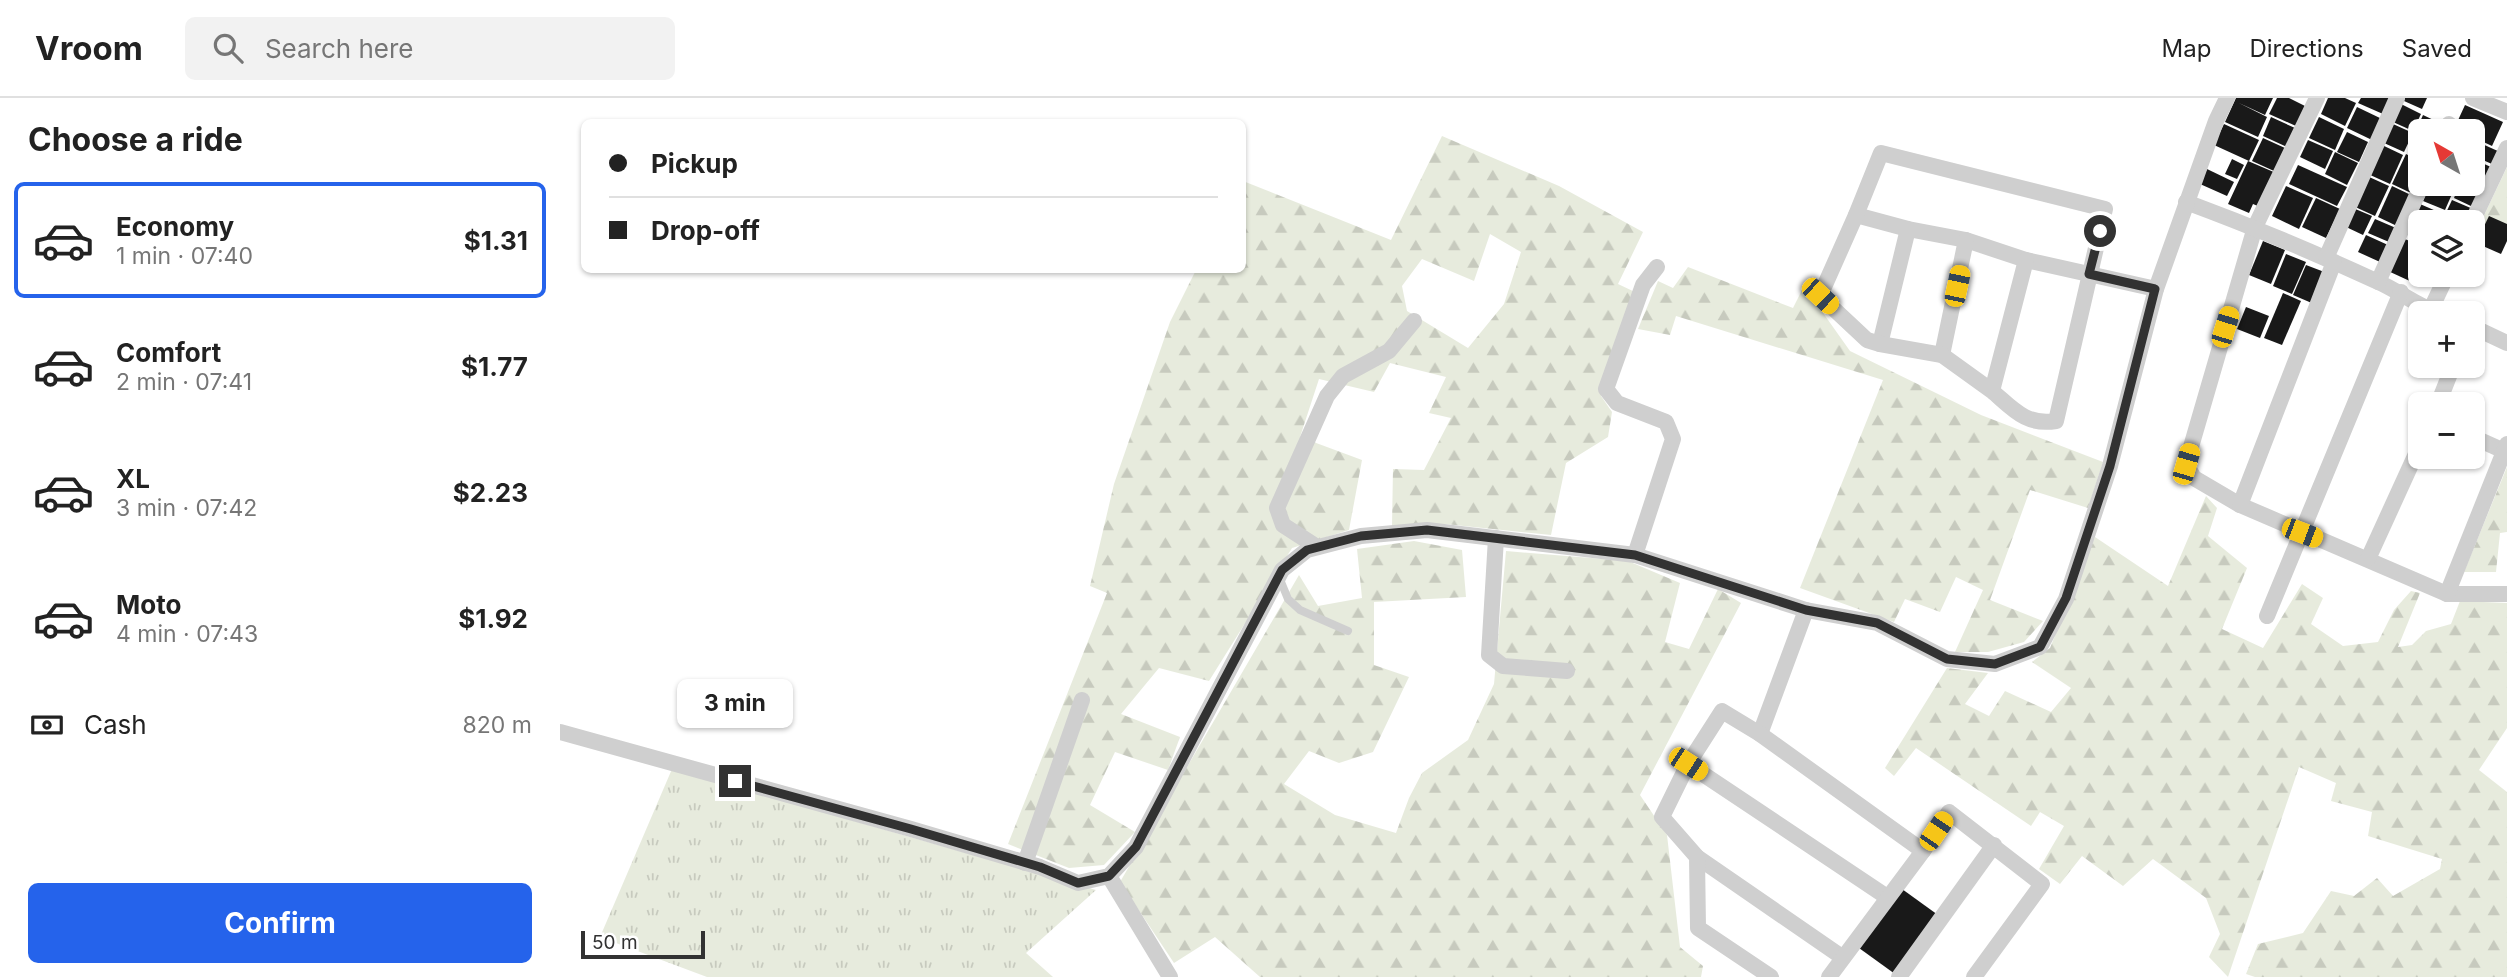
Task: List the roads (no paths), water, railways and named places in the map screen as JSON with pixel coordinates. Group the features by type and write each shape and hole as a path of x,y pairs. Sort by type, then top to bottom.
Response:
{"street":[{"path":"560,732 911,829 1025,863 1078,883 1109,876 1136,847 1282,570 1307,550 1361,536 1427,530 1635,555 1806,610 1877,623 1947,659 1995,664 2040,647 2066,598 2110,466 2155,289 2216,121 2227,98"},
{"path":"2318,98 2255,228 2186,464 2194,478 2241,505 2447,594 2507,594"},
{"path":"2241,505 2330,260 2397,98"},
{"path":"2473,98 2507,113"},
{"path":"2478,210 2507,148"},
{"path":"1881,153 2105,209 2056,421 2047,423 2023,419 1992,391 1942,355 1867,340 1820,296 1856,215 1881,153"},
{"path":"2378,282 2417,196"},
{"path":"2186,202 2330,260 2416,301"},
{"path":"1856,215 1908,229 1966,240 2026,260 2155,289"},
{"path":"1880,344 1908,229"},
{"path":"1942,355 1966,240"},
{"path":"1992,391 2026,260"},
{"path":"1635,555 1673,439 1666,422 1616,403 1605,389 1643,285 1657,267"},
{"path":"2267,616 2401,292"},
{"path":"1317,547 1283,525 1277,508 1326,396 1343,376 1389,351 1414,321"},
{"path":"2485,333 2507,343"},
{"path":"2447,594 2506,448 2485,441"},
{"path":"2368,559 2409,469"},
{"path":"1496,538 1489,655 1503,666 1567,671"},
{"path":"1760,734 1806,610"},
{"path":"1025,863 1082,700"},
{"path":"1842,957 1697,857 1662,817 1688,764 1722,711 1760,734 1923,851"},
{"path":"1688,764 1887,897"},
{"path":"1829,977 1949,812 2042,884 1974,977"},
{"path":"1899,977 1994,845"},
{"path":"1697,857 1698,929 1771,977"},
{"path":"1109,876 1170,977"}],"lane":[{"path":"1279,577 1288,599 1300,610 1348,631"}]}
